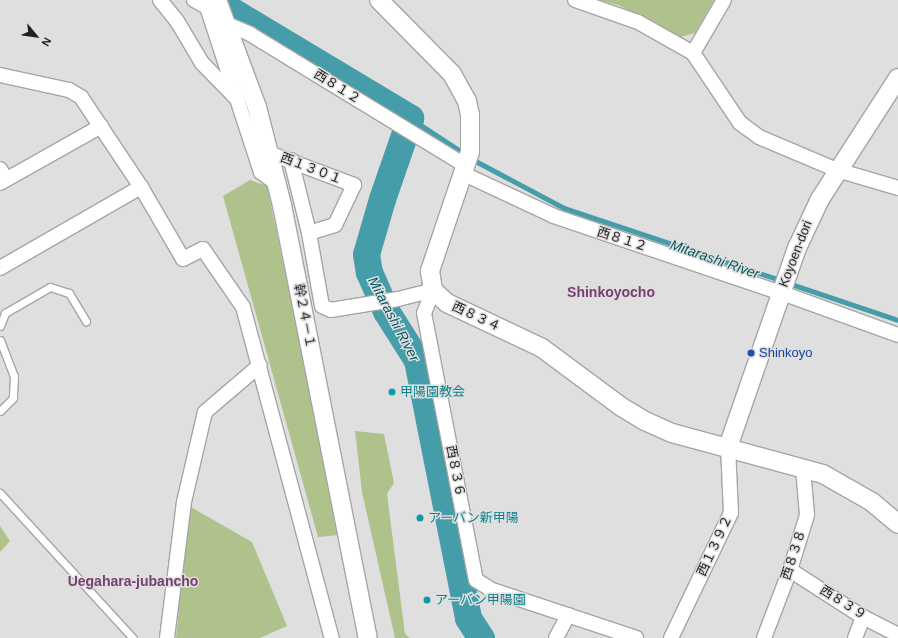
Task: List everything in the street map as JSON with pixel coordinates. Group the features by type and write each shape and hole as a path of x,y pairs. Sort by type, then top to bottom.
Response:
{"street":[{"path":"160,0 177,21 202,63 239,101"},
{"name":"西８１２","path":"194,0 220,12 250,34 407,130 554,216 782,293 898,335"},
{"path":"291,160 309,233 322,306 330,310 383,302 433,290 430,270 438,242 467,164 470,115 467,101 452,74 379,0"},
{"path":"575,0 638,22 693,53 740,123 759,137 837,170 898,188"},
{"path":"693,53 724,0"},
{"path":"220,12 239,101 261,172 277,184"},
{"name":"幹２４－１","path":"220,12 257,107 277,184 368,638"},
{"path":"0,75 69,90 81,97 141,187 183,259 203,249 243,307 260,365 332,638"},
{"name":"Koyoen-dori","path":"728,447 782,293 796,248 820,199 837,170 898,78"},
{"path":"2,177 101,126"},
{"name":"西１３０１","path":"269,153 291,160 354,186 336,225 309,233"},
{"path":"0,268 141,187"},
{"name":"西８３４","path":"433,290 447,303 542,348 620,406 645,421 672,433 728,447 747,455 823,474 849,488 898,524"},
{"name":"西８３６","path":"433,290 424,314 476,580 492,590 636,638"},
{"path":"167,638 184,502 205,412 260,365"},
{"name":"西１３９２","path":"671,638 731,513 728,447"},
{"name":"西８３８","path":"764,638 790,570 806,514 803,468"},
{"name":"西８３９","path":"790,570 863,617 898,635"},
{"path":"556,638 568,615"},
{"path":"855,638 863,617"}],"lane":[{"path":"0,326 6,313 50,287 69,293 86,320"},
{"path":"0,340 14,376 13,398 0,411"},
{"path":"0,494 133,638"}],"green space":[{"path":"599,0 714,0 695,33 681,37 618,5"},
{"path":"250,180 267,186 340,535 318,537 223,196"},
{"path":"355,431 384,434 394,483 387,494 405,634 410,638 395,638 362,492"},
{"path":"189,506 252,542 287,626 260,638 176,638"},
{"path":"0,526 10,541 0,552"}],"waterway":[{"name":"Mitarashi River","path":"214,0 410,118 382,199 366,254 369,272 386,311 417,360 468,618 481,638"},
{"name":"Mitarashi River","path":"410,118 465,154"},
{"name":"Mitarashi River","path":"472,159 564,208 781,280"},
{"name":"Mitarashi River","path":"788,283 898,320"}],"place":[{"name":"Shinkoyo","path":"751,353"},
{"name":"甲陽園教会","path":"392,392"},
{"name":"アーバン新甲陽","path":"420,518"},
{"name":"アーバン甲陽園","path":"427,600"}],"district":[{"name":"Shinkoyocho","path":"611,292"},
{"name":"Uegahara-jubancho","path":"133,581"}]}
